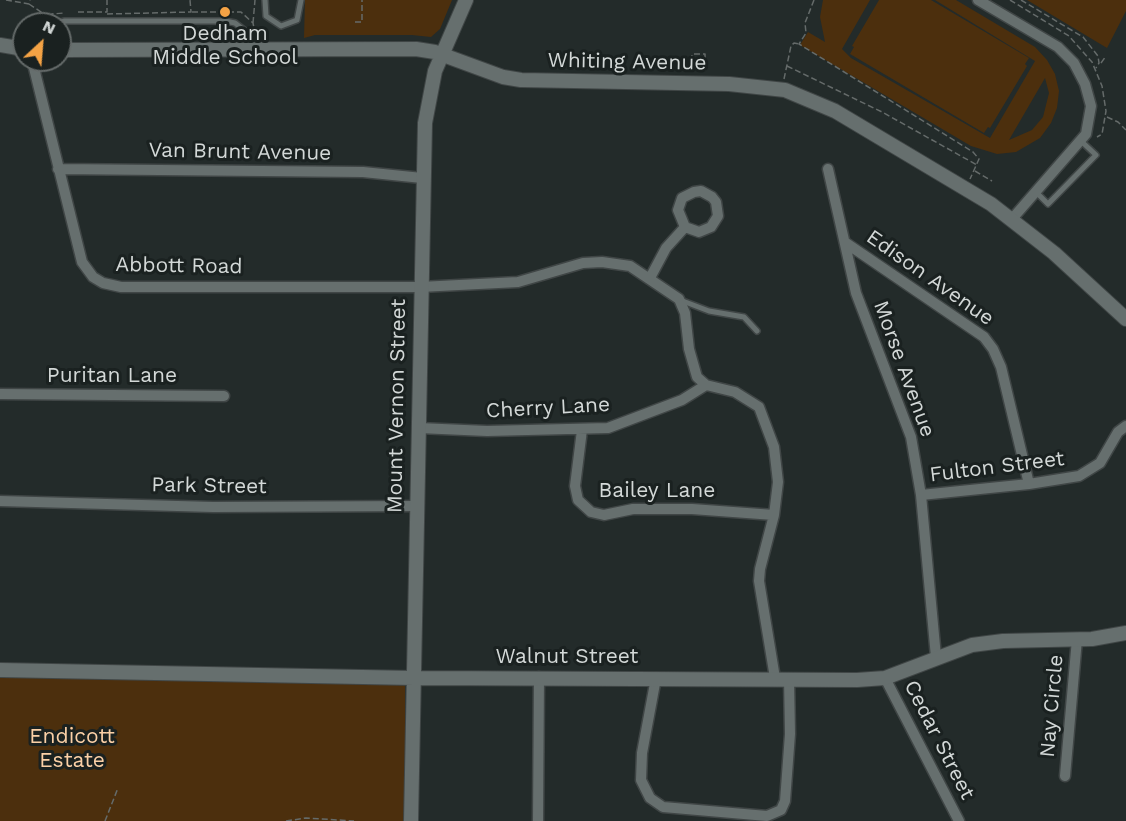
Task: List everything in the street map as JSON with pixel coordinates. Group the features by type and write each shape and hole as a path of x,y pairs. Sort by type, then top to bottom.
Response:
{"street":[{"name":"Mount Vernon Street","path":"411,821 422,178 426,109 431,83 466,0"},
{"path":"978,0 1058,47 1074,63 1085,84 1091,106 1089,126 1081,141 1035,190 1012,219"},
{"name":"Whiting Avenue","path":"72,50 416,49 442,55 484,71 521,80 729,84 768,87 799,94 835,111 937,170 1012,219 1054,253 1126,319"},
{"name":"Abbott Road","path":"35,72 82,262 93,277 104,284 133,287 420,287 518,282 583,263 602,262 630,266 679,299"},
{"name":"Van Brunt Avenue","path":"58,169 363,172 422,178"},
{"name":"Morse Avenue","path":"828,169 856,293 910,438 921,495 936,657"},
{"path":"650,278 666,248 685,227"},
{"name":"Edison Avenue","path":"846,243 984,337 993,349 1001,367 1029,484"},
{"path":"656,678 642,753 641,780 650,798 663,807 766,816 781,810 784,801 790,735 782,678 759,581 760,568 774,514 778,482 774,447 759,407 735,392 706,385 697,377 689,350 685,313 679,299"},
{"name":"Cherry Lane","path":"419,428 582,430 608,428 682,400 706,385"},
{"name":"Puritan Lane","path":"0,394 224,396"},
{"name":"Fulton Street","path":"921,495 1029,484 1079,476 1095,468 1118,432 1126,426"},
{"name":"Bailey Lane","path":"582,430 575,486 578,500 591,512 604,515 633,509 692,509 774,514"},
{"name":"Park Street","path":"0,501 213,507 417,506"},
{"name":"Walnut Street","path":"0,670 414,678 885,678 972,645 1003,640 1077,639 1126,633"},
{"name":"Nay Circle","path":"1065,776 1077,639"},
{"path":"538,821 539,677"},
{"name":"Cedar Street","path":"885,678 959,821"}],"lane":[{"path":"265,0 267,16 280,26 297,20 301,0"},
{"path":"72,21 225,21 235,23 244,30 248,37 248,50"},
{"path":"1035,190 1048,204 1096,155 1081,141"},
{"path":"679,299 709,311 744,317 757,331"}],"path":[{"path":"6,0 29,4 41,12"},
{"path":"29,4 30,0"},
{"path":"107,0 107,13 191,12 190,0"},
{"path":"253,22 255,0"},
{"path":"356,22 362,22 362,0"},
{"path":"799,44 806,33 805,23 814,0"},
{"path":"1022,0 1083,37 1098,56 1098,66"},
{"path":"784,79 791,46 794,43 799,44 959,142 978,158 970,179"},
{"path":"691,74 691,55 699,54 706,55 705,74"},
{"path":"1095,69 1106,56"},
{"path":"787,66 882,111 977,165"},
{"path":"1091,136 1101,136 1106,117 1118,122 1126,130"},
{"path":"974,171 992,181"},
{"path":"105,821 118,788"},
{"path":"286,821 306,818 354,821"}],"green space":[{"path":"305,0 452,0 440,29 431,37 315,35 304,38"},
{"path":"823,0 870,0 842,49 851,58 990,138 1035,61 935,0 956,0 1035,47 1047,60 1055,74 1059,91 1057,108 1051,123 1040,138 1016,152 997,154 971,146 800,45 808,32 825,42 820,17","holes":["1045,78 1049,93 1043,117 1032,130 1009,140"]},
{"path":"879,0 931,0 1029,58 1025,64 1027,66 990,128 988,127 984,133 850,54 854,47 852,46"},
{"path":"1027,0 1126,0 1126,11 1107,48"},
{"name":"Endicott Estate","path":"0,676 405,683 405,821 0,821"}],"place":[{"name":"Dedham Middle School","path":"225,12"}]}
